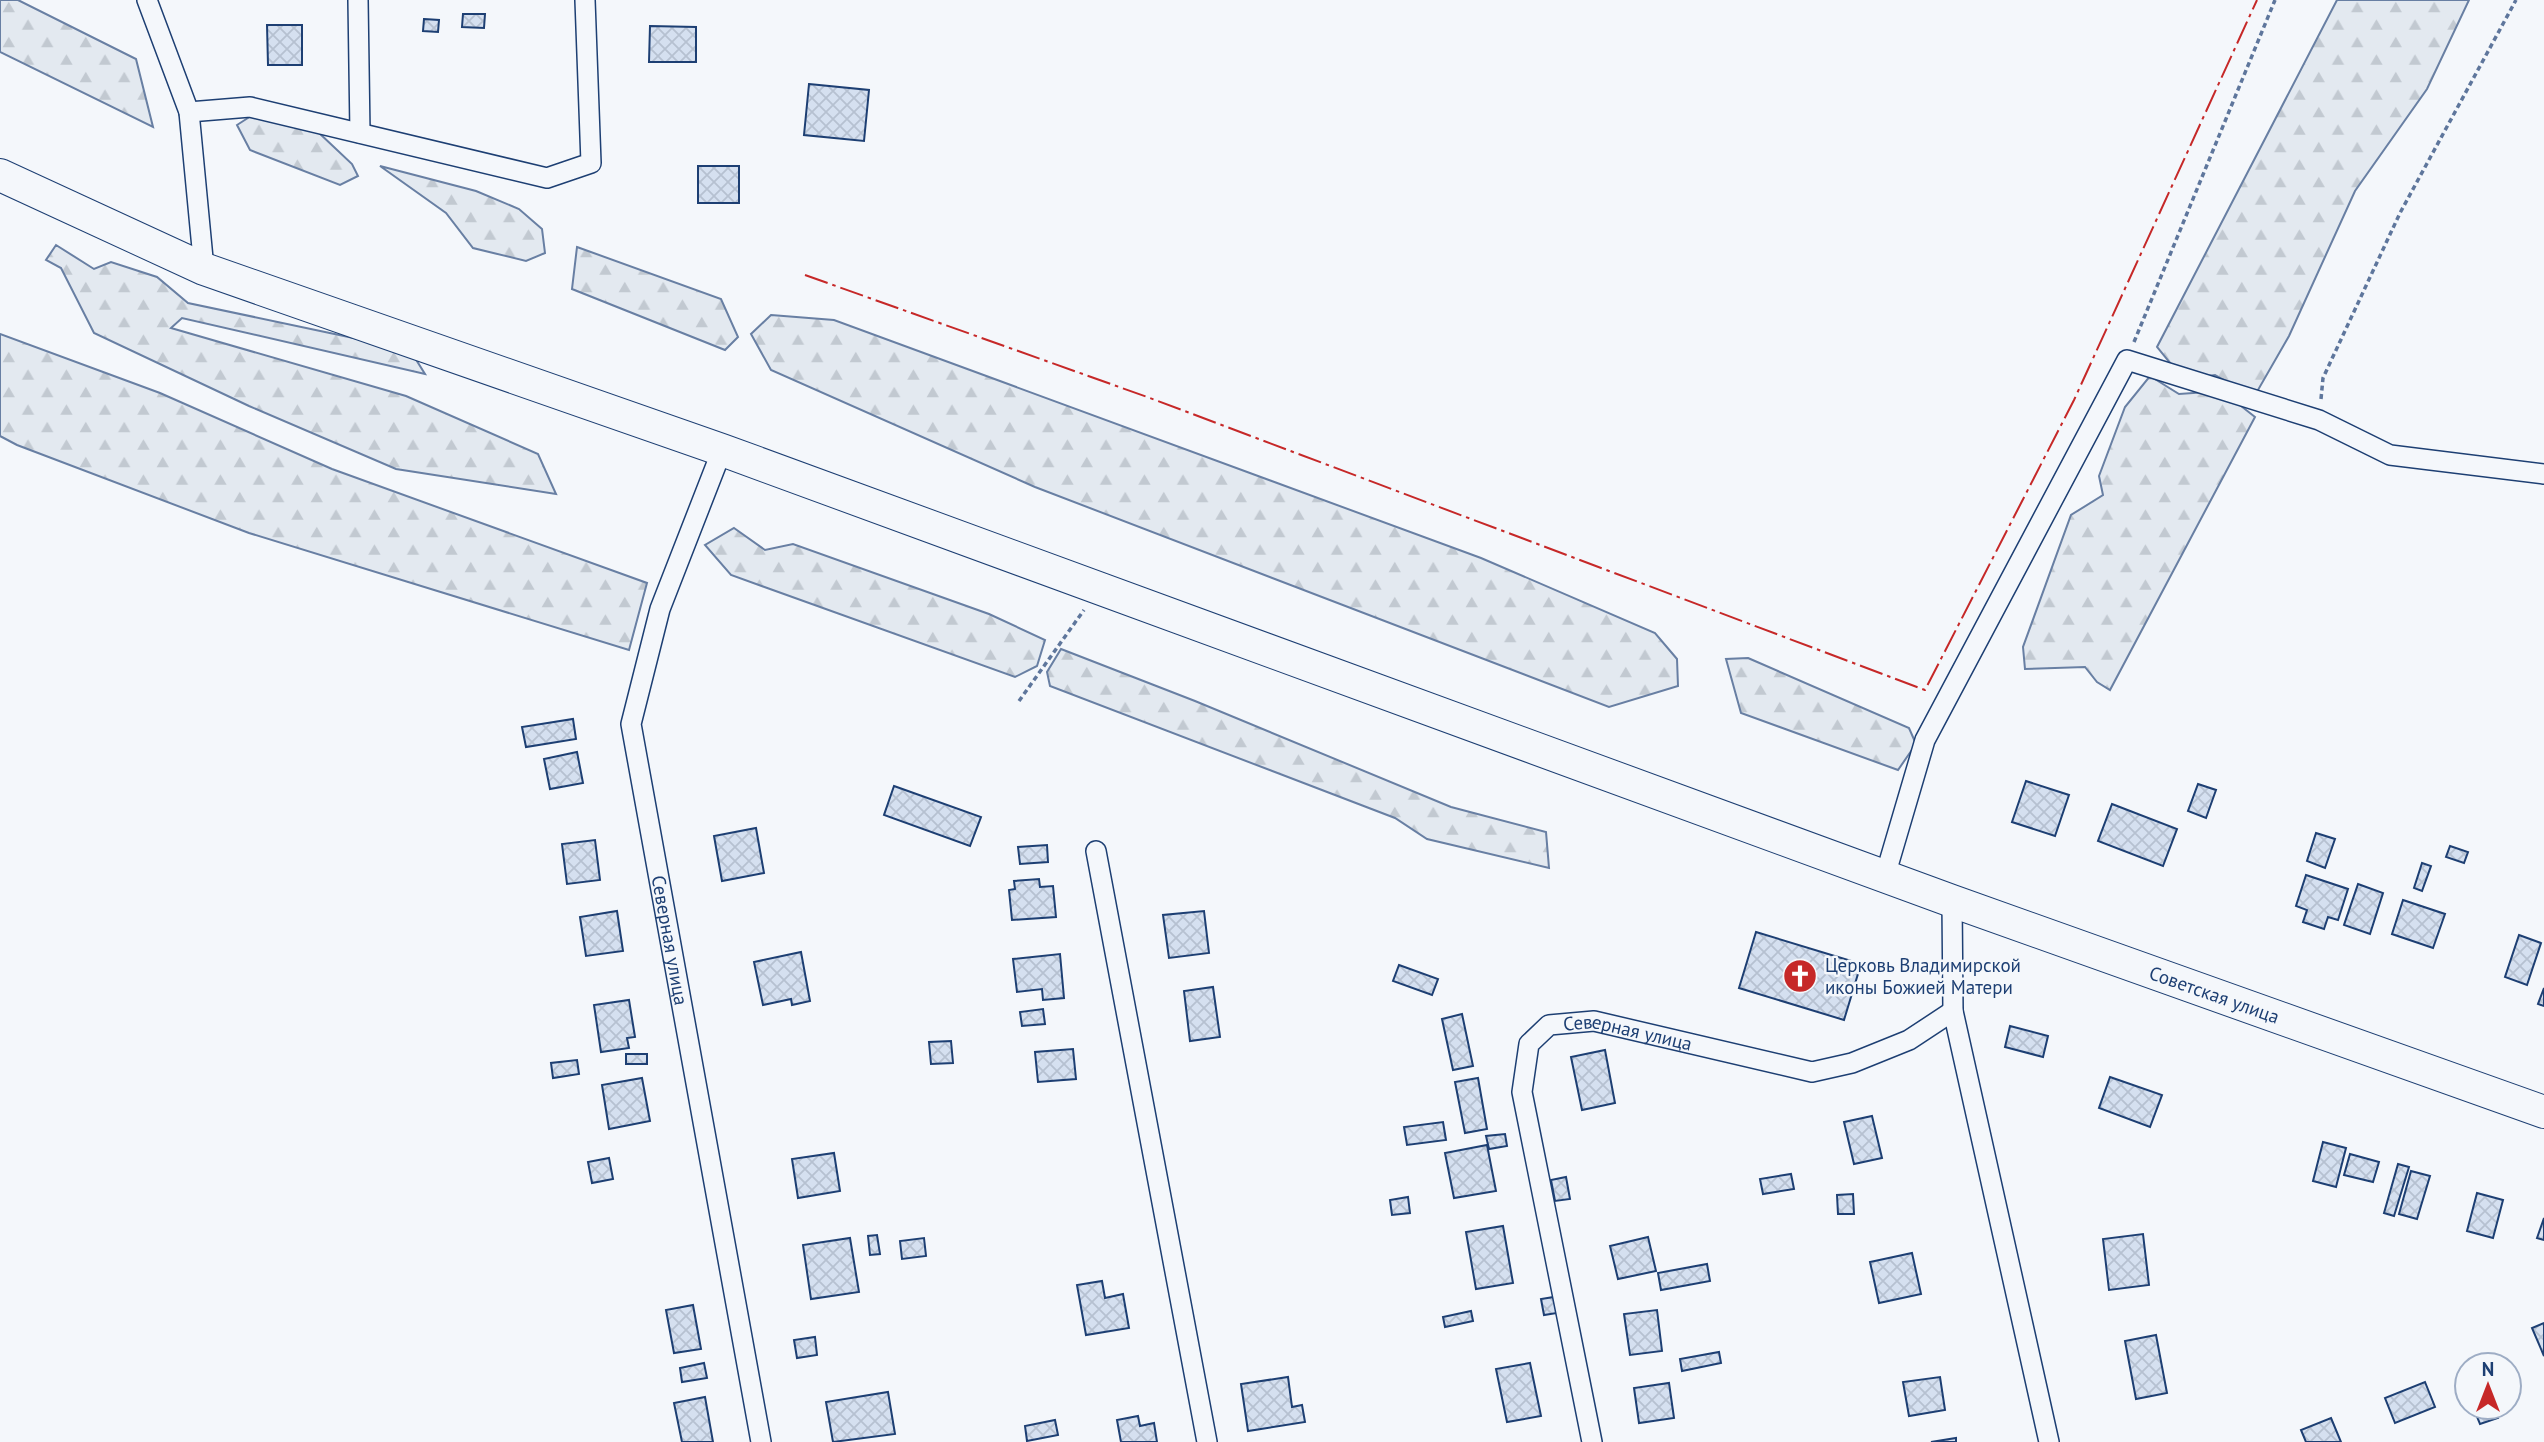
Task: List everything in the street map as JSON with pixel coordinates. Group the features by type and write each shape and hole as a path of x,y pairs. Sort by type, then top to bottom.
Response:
{"main road":[{"name":"Советская улица","path":"0,175 204,269 722,450 1952,901 2544,1112"}],"street":[{"path":"147,0 189,111 204,269"},
{"path":"358,0 360,133"},
{"path":"189,111 250,107 547,178 591,163 585,0"},
{"path":"1885,876 1925,740 2127,360 2319,420 2390,455 2544,474"},
{"name":"Северная улица","path":"722,450 660,610 631,724 761,1442"},
{"path":"1096,851 1207,1442"},
{"path":"1952,901 1953,1011 2049,1442"},
{"name":"Северная улица","path":"1592,1442 1522,1092 1529,1044 1549,1025 1594,1021 1812,1072 1852,1063 1909,1040 1953,1011"}],"path":[{"path":"2127,360 2275,0"},
{"path":"2319,420 2323,378 2394,226 2516,0"},
{"path":"1019,701 1099,588"}],"green space":[{"path":"0,0 18,0 136,59 153,127 0,52"},
{"path":"2337,0 2469,0 2427,89 2355,191 2289,336 2254,397 2215,375 2183,379 2157,347"},
{"path":"251,116 318,132 352,164 358,176 340,185 250,150 237,125"},
{"path":"380,166 476,191 519,209 542,229 545,253 526,261 473,248 446,213"},
{"path":"56,245 94,269 111,262 157,277 188,303 410,350 425,374 182,318 171,328 406,396 538,454 556,494 396,469 249,406 94,333 61,268 46,260"},
{"path":"577,247 721,299 738,337 725,350 572,289"},
{"path":"771,315 834,320 1481,558 1655,633 1677,659 1678,686 1609,707 1035,487 771,370 751,334"},
{"path":"0,334 160,393 332,469 647,583 629,650 249,533 17,445 0,436"},
{"path":"2150,376 2179,394 2222,391 2255,417 2110,690 2097,682 2085,667 2025,669 2023,647 2071,515 2103,495 2099,476 2125,407"},
{"path":"734,528 765,550 793,544 989,614 1045,640 1037,666 1015,677 731,575 705,545"},
{"path":"1061,649 1195,701 1451,807 1546,832 1549,868 1427,839 1395,818 1050,686 1047,672"},
{"path":"1748,658 1909,728 1916,744 1898,770 1741,713 1726,659"}],"building":[{"path":"463,14 485,14 484,28 462,27"},
{"path":"424,19 439,20 438,32 423,31"},
{"path":"267,25 302,25 302,65 268,65"},
{"path":"650,26 696,27 696,62 649,62"},
{"path":"809,84 869,90 864,141 804,135"},
{"path":"698,166 739,166 739,203 698,203"},
{"path":"573,719 576,739 526,747 522,727"},
{"path":"577,752 583,783 550,789 544,759"},
{"path":"2026,781 2069,795 2055,836 2012,822"},
{"path":"2198,784 2216,790 2206,818 2188,811"},
{"path":"894,786 981,817 970,846 884,815"},
{"path":"2112,804 2177,829 2163,866 2098,841"},
{"path":"756,828 764,873 722,881 714,836"},
{"path":"2316,833 2335,839 2325,868 2307,861"},
{"path":"595,840 600,880 567,884 562,844"},
{"path":"1047,845 1048,862 1020,864 1018,847"},
{"path":"2450,846 2468,852 2464,863 2446,857"},
{"path":"2422,863 2431,866 2422,891 2414,888"},
{"path":"2306,875 2348,889 2338,920 2328,917 2324,929 2303,922 2307,910 2296,906"},
{"path":"1039,879 1040,887 1053,886 1056,917 1012,920 1009,890 1015,889 1014,881"},
{"path":"2358,884 2383,893 2370,934 2344,925"},
{"path":"2403,900 2445,914 2433,948 2392,934"},
{"path":"617,911 623,951 586,956 580,917"},
{"path":"1204,911 1209,953 1169,958 1163,915"},
{"name":"Церковь Владимирской иконы Божией Матери","path":"1756,932 1861,964 1844,1020 1739,988"},
{"path":"2519,935 2541,943 2527,985 2505,977"},
{"path":"801,952 810,1001 792,1005 791,999 763,1005 754,962"},
{"path":"1060,954 1064,998 1043,1000 1042,989 1017,992 1013,959"},
{"path":"1399,965 1438,979 1432,995 1393,981"},
{"path":"1213,987 1220,1037 1190,1041 1184,991"},
{"path":"2544,988 2544,1006 2538,1004"},
{"path":"629,1000 635,1037 627,1038 629,1048 601,1052 594,1005"},
{"path":"1043,1009 1045,1024 1022,1026 1020,1012"},
{"path":"1462,1014 1473,1066 1453,1070 1442,1019"},
{"path":"2010,1026 2048,1036 2043,1057 2005,1047"},
{"path":"951,1041 953,1063 931,1064 929,1042"},
{"path":"1073,1049 1076,1079 1038,1082 1035,1052"},
{"path":"1605,1050 1615,1103 1582,1110 1571,1057"},
{"path":"626,1054 647,1054 647,1064 626,1064"},
{"path":"577,1060 579,1074 553,1078 551,1063"},
{"path":"2110,1077 2162,1095 2150,1127 2099,1108"},
{"path":"642,1078 650,1121 609,1129 602,1085"},
{"path":"1478,1078 1487,1129 1465,1133 1455,1082"},
{"path":"1872,1116 1882,1158 1854,1164 1844,1122"},
{"path":"1443,1122 1446,1140 1407,1145 1404,1127"},
{"path":"1505,1134 1507,1146 1489,1149 1486,1136"},
{"path":"2323,1142 2346,1148 2336,1187 2313,1181"},
{"path":"1487,1145 1496,1191 1454,1198 1445,1153"},
{"path":"834,1153 840,1191 798,1198 792,1159"},
{"path":"2350,1154 2379,1162 2373,1182 2344,1175"},
{"path":"609,1158 613,1179 592,1183 588,1162"},
{"path":"2398,1164 2409,1167 2394,1216 2384,1213"},
{"path":"2411,1171 2430,1176 2417,1219 2399,1214"},
{"path":"1791,1174 1794,1189 1763,1194 1760,1179"},
{"path":"1566,1177 1570,1199 1555,1201 1551,1180"},
{"path":"2477,1193 2503,1200 2493,1238 2467,1231"},
{"path":"1853,1194 1854,1214 1838,1214 1837,1195"},
{"path":"1408,1197 1410,1213 1392,1215 1390,1200"},
{"path":"2544,1218 2544,1240 2537,1238"},
{"path":"1503,1226 1513,1283 1476,1289 1466,1232"},
{"path":"2143,1234 2149,1285 2109,1290 2103,1239"},
{"path":"877,1235 880,1254 870,1255 868,1236"},
{"path":"1648,1237 1656,1271 1618,1279 1610,1246"},
{"path":"850,1238 859,1292 811,1299 803,1245"},
{"path":"924,1238 926,1256 902,1259 900,1241"},
{"path":"1912,1253 1921,1294 1879,1303 1870,1262"},
{"path":"1707,1264 1710,1281 1661,1290 1658,1273"},
{"path":"1102,1281 1105,1298 1123,1294 1129,1328 1086,1335 1077,1285"},
{"path":"1554,1297 1557,1313 1544,1315 1541,1299"},
{"path":"693,1305 701,1349 674,1353 666,1310"},
{"path":"1657,1310 1662,1351 1630,1355 1624,1314"},
{"path":"1471,1311 1473,1321 1445,1327 1443,1317"},
{"path":"2544,1323 2544,1356 2532,1328"},
{"path":"2156,1335 2167,1393 2136,1399 2125,1341"},
{"path":"815,1337 817,1355 797,1358 794,1340"},
{"path":"1719,1352 1721,1363 1682,1371 1680,1359"},
{"path":"704,1363 707,1378 682,1382 680,1368"},
{"path":"1530,1363 1541,1416 1507,1422 1496,1369"},
{"path":"1288,1377 1292,1407 1302,1405 1305,1422 1248,1431 1241,1384"},
{"path":"1940,1377 1945,1410 1909,1416 1903,1382"},
{"path":"2425,1382 2435,1407 2395,1423 2385,1398"},
{"path":"1669,1383 1674,1418 1639,1423 1634,1388"},
{"path":"888,1392 895,1434 833,1442 826,1402"},
{"path":"705,1397 713,1442 682,1442 674,1403"},
{"path":"1138,1416 1140,1426 1154,1423 1157,1442 1121,1442 1117,1420"},
{"path":"2331,1418 2341,1442 2306,1442 2301,1430"},
{"path":"1055,1420 1058,1435 1027,1441 1025,1426"},
{"path":"1956,1438 1956,1442 1931,1442"}],"power":[{"path":"805,275 1150,398 1925,690 2074,400 2257,0"}],"place":[{"name":"Церковь Владимирской иконы Божией Матери","path":"1800,976"}]}
